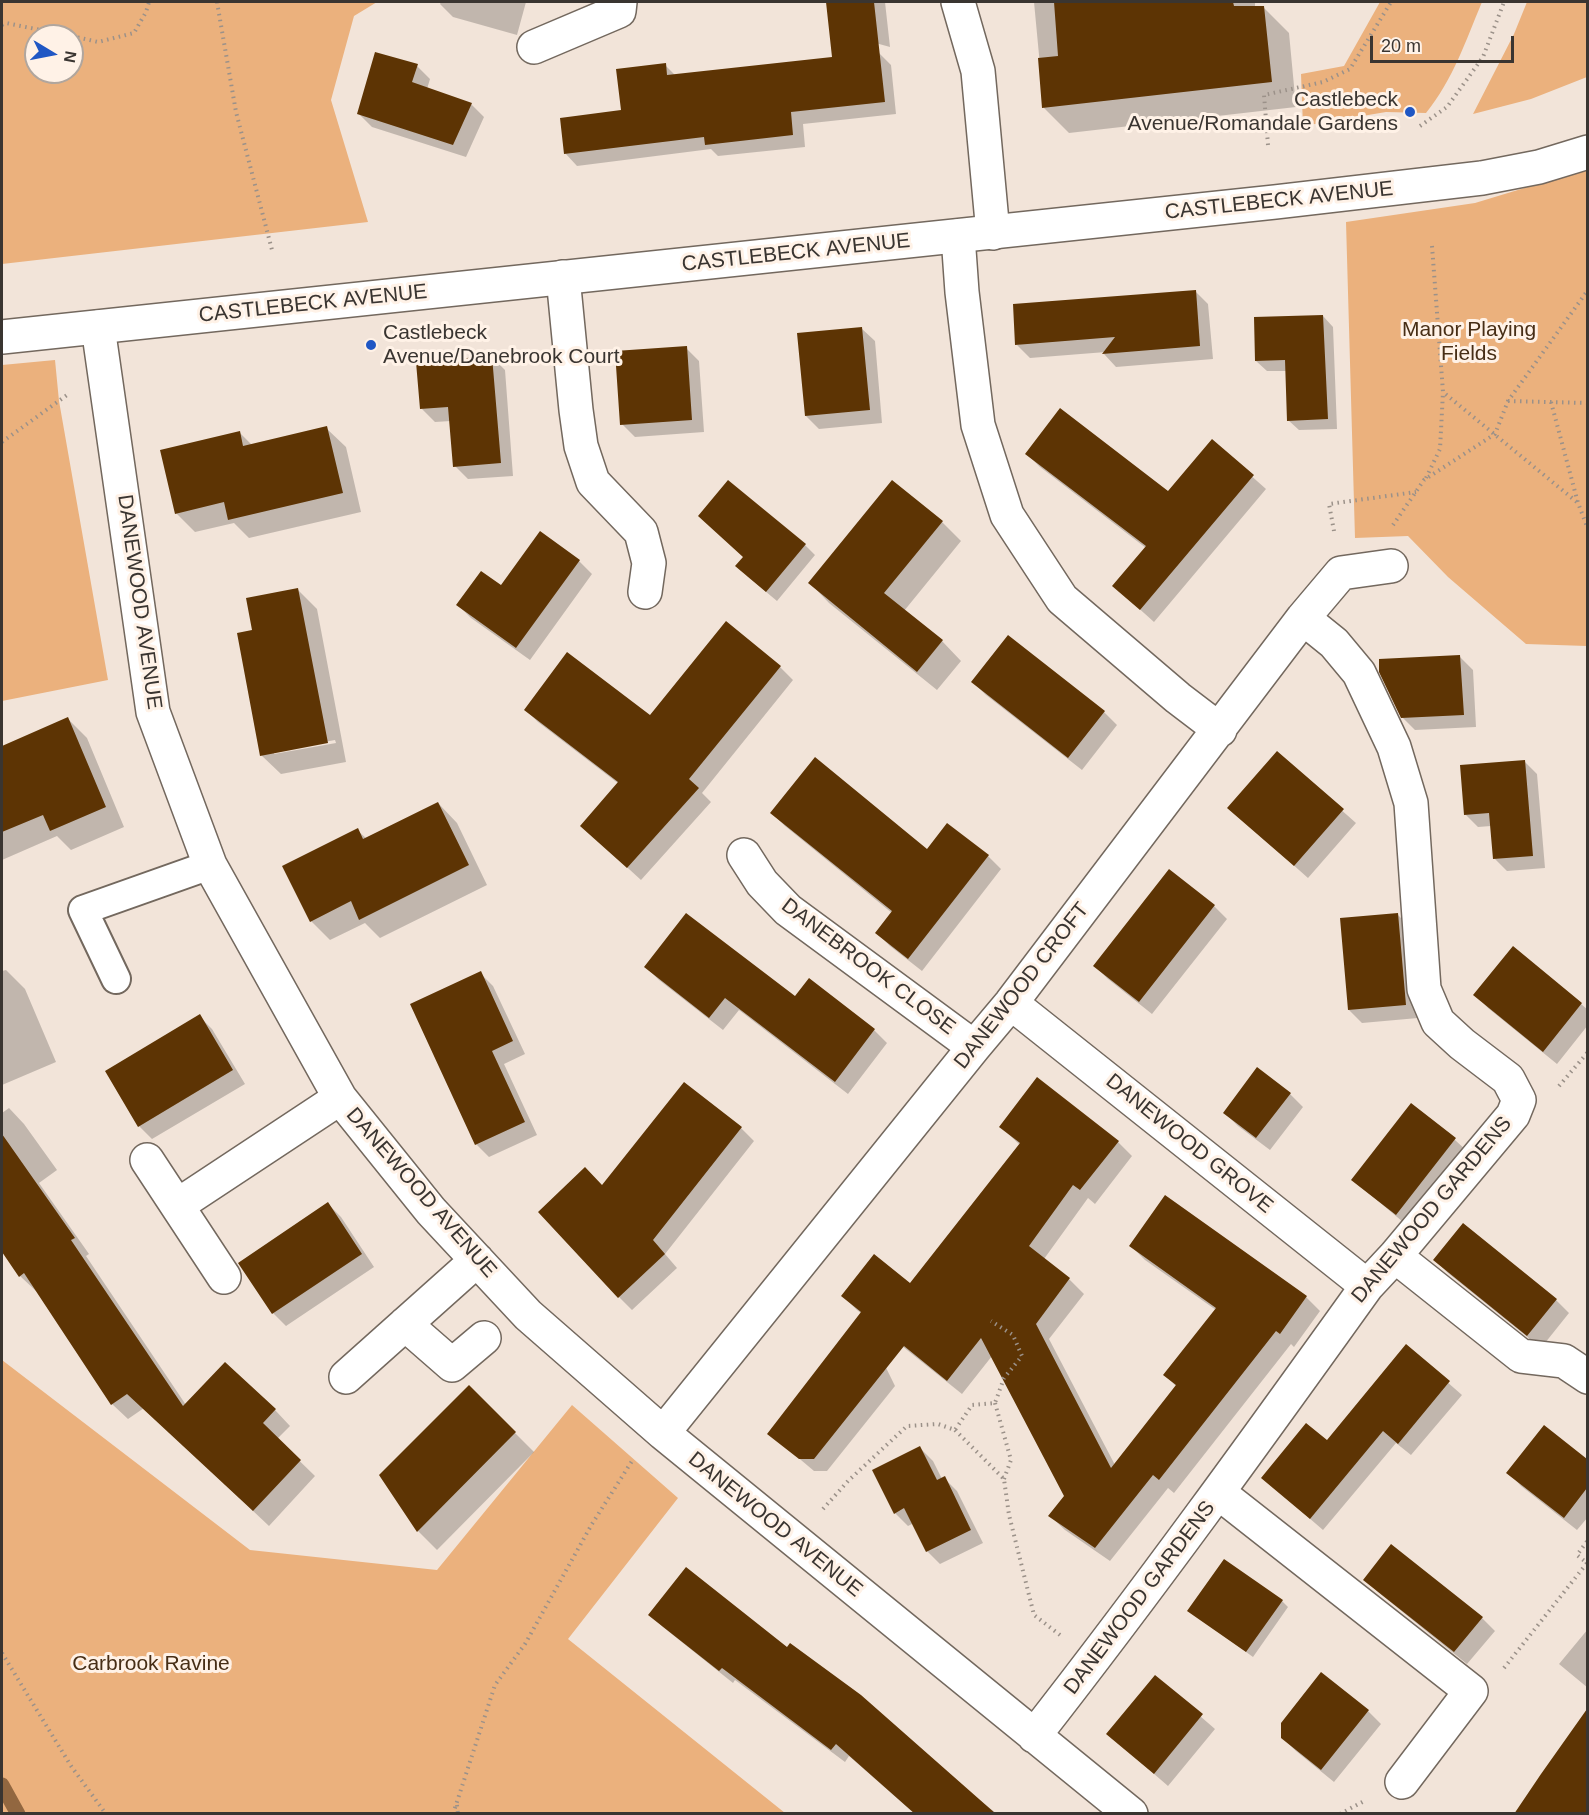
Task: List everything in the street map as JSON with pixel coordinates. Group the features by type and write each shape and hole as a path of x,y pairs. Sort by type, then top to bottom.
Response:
{"street":[{"path":"534,48 619,11 620,2"},
{"path":"958,2 978,71 993,233"},
{"name":"CASTLEBECK AVENUE","path":"2,337 563,276 993,233 1482,178 1539,167 1587,152"},
{"path":"958,236 962,292 978,425 1007,515 1062,598 1178,698 1220,730"},
{"path":"563,276 581,446 593,482 641,532 649,563 645,592"},
{"name":"DANEWOOD AVENUE","path":"98,327 153,712 210,865 340,1098 431,1211 528,1315 663,1433 1131,1814"},
{"name":"DANEWOOD CROFT","path":"663,1433 1011,1003 1303,618 1365,570"},
{"name":"DANEWOOD GARDENS","path":"1034,1736 1219,1493 1367,1286 1395,1256 1513,1115 1519,1100 1508,1079 1462,1044 1438,1022 1424,989 1410,803 1394,747 1359,673 1334,643 1303,618"},
{"name":"DANEBROOK CLOSE","path":"744,855 762,883 788,909 974,1047"},
{"name":"DANEWOOD GROVE","path":"1011,1003 1367,1286"},
{"path":"178,1205 340,1098"},
{"path":"147,1160 224,1277"},
{"path":"1395,1256 1521,1356 1564,1361 1587,1377"},
{"path":"346,1377 477,1260"},
{"path":"405,1324 452,1365 484,1338"},
{"path":"1219,1493 1471,1690 1402,1782"}],"lane":[{"path":"116,979 83,910 210,865"}],"path":[{"path":"84,39 98,42 134,33 149,2"},
{"path":"217,2 236,112 272,250"},
{"path":"1268,145 1264,95 1323,82 1350,69 1390,2"},
{"path":"1420,126 1447,107 1483,57 1504,2"},
{"path":"2,25 24,27"},
{"path":"1417,492 1329,504 1365,570 1417,492 1440,448 1443,392 1431,246"},
{"path":"1424,480 1495,435 1508,401 1587,290"},
{"path":"1443,392 1578,503"},
{"path":"2,442 71,393"},
{"path":"1508,401 1587,403"},
{"path":"1551,402 1587,529"},
{"path":"991,1321 1013,1335 1022,1356 1004,1378 996,1403 1011,1460 1004,1479 1009,1515 1034,1615 1094,1660"},
{"path":"955,1430 972,1405 996,1403"},
{"path":"795,1541 848,1481 907,1426 938,1424 955,1430 1004,1479"},
{"path":"453,1814 495,1685 525,1644 592,1524 641,1447 663,1433"},
{"path":"1471,1690 1489,1686 1587,1563 1577,1555 1587,1540"},
{"path":"2,1653 71,1767 106,1814"},
{"path":"457,1804 458,1814"}],"green space":[{"path":"2,2 377,2 354,16 331,100 368,222 2,264"},
{"path":"1380,2 1482,2 1444,87 1426,113 1386,112 1303,126 1301,74 1344,66"},
{"path":"1527,2 1587,2 1587,77 1531,99 1473,114 1514,34"},
{"name":"Manor Playing Fields","path":"1587,169 1587,646 1526,644 1448,577 1408,536 1355,538 1346,222 1475,203"},
{"path":"55,360 59,401 108,680 2,701 2,365"},
{"name":"Carbrook Ravine","path":"2,1360 250,1550 437,1570 572,1405 678,1498 568,1639 785,1813 2,1813"}],"building":[{"path":"826,2 874,2 885,102 791,112 793,135 705,145 704,137 564,154 560,118 621,110 616,69 666,63 667,75 832,57"},
{"path":"1054,2 1233,2 1234,6 1264,6 1272,82 1042,108 1038,58 1058,56"},
{"path":"375,52 418,64 412,82 472,103 453,145 357,114"},
{"path":"1196,290 1200,346 1102,354 1115,337 1015,345 1013,304"},
{"path":"1323,315 1328,419 1287,421 1285,360 1255,361 1254,317"},
{"path":"862,327 870,410 805,416 797,333"},
{"path":"687,346 692,420 620,425 615,351"},
{"path":"492,356 501,463 453,467 448,407 420,409 416,362"},
{"path":"1060,408 1168,491 1212,439 1254,475 1140,610 1112,586 1146,546 1025,454"},
{"path":"327,426 343,493 228,520 224,502 175,514 160,450 240,431 243,446"},
{"path":"728,480 806,544 766,592 735,566 743,557 698,516"},
{"path":"892,480 943,521 884,593 943,640 917,672 808,583"},
{"path":"540,531 580,560 516,648 456,605 481,571 501,585"},
{"path":"298,588 328,743 260,756 237,633 252,630 246,598"},
{"path":"726,621 781,666 689,779 699,788 627,868 580,826 618,782 524,710 567,652 650,715"},
{"path":"1008,635 1105,711 1068,758 971,682"},
{"path":"1460,655 1464,715 1401,718 1379,672 1379,659"},
{"path":"68,717 106,807 50,831 43,815 2,832 2,746"},
{"path":"1277,751 1344,809 1294,866 1227,808"},
{"path":"815,757 927,849 947,823 989,855 908,959 875,933 892,911 770,813"},
{"path":"1525,760 1533,856 1493,859 1489,813 1464,815 1460,765"},
{"path":"438,802 469,865 359,920 351,901 310,922 282,866 358,828 363,839"},
{"path":"1169,869 1215,905 1139,1002 1093,966"},
{"path":"686,913 795,996 809,978 875,1029 835,1082 725,998 709,1018 644,967"},
{"path":"1398,913 1406,1005 1348,1010 1340,918"},
{"path":"1513,946 1582,1003 1543,1052 1473,995"},
{"path":"481,971 513,1041 492,1051 525,1122 475,1145 410,1004"},
{"path":"200,1014 233,1070 138,1127 105,1071"},
{"path":"1257,1067 1291,1093 1256,1138 1223,1113"},
{"path":"1037,1077 1119,1141 1080,1190 1073,1185 1029,1246 1070,1278 1036,1324 1111,1468 1176,1385 1163,1375 1216,1308 1129,1246 1165,1195 1307,1296 1280,1334 1276,1331 1159,1480 1153,1475 1095,1548 1048,1516 1064,1496 981,1338 947,1381 904,1346 814,1459 799,1459 767,1434 861,1312 841,1296 874,1254 910,1283 1020,1143 999,1127"},
{"path":"684,1082 742,1127 653,1240 665,1254 618,1298 538,1212 585,1167 602,1185"},
{"path":"1411,1103 1456,1138 1396,1215 1351,1180"},
{"path":"2,1134 75,1238 71,1240 183,1406 225,1362 276,1409 263,1423 301,1460 253,1511 127,1394 111,1405 24,1273 19,1277 2,1252"},
{"path":"328,1202 362,1254 272,1314 238,1263"},
{"path":"1463,1223 1557,1299 1527,1336 1433,1260"},
{"path":"1406,1344 1450,1381 1398,1444 1383,1431 1310,1519 1261,1478 1306,1423 1327,1440"},
{"path":"469,1385 516,1432 417,1532 379,1475"},
{"path":"1544,1425 1587,1459 1587,1488 1564,1518 1506,1473"},
{"path":"920,1446 937,1480 945,1476 971,1530 926,1552 904,1508 894,1514 872,1470"},
{"path":"1391,1544 1483,1617 1454,1652 1363,1580"},
{"path":"1224,1559 1283,1600 1246,1652 1187,1611"},
{"path":"686,1567 787,1647 790,1643 861,1695 996,1814 915,1814 836,1744 831,1750 722,1668 719,1671 648,1615"},
{"path":"1321,1672 1369,1710 1321,1770 1281,1738 1281,1723"},
{"path":"1155,1675 1203,1714 1154,1774 1106,1734"},
{"path":"1587,1709 1587,1814 1514,1814 1541,1774"}],"waterway":[{"path":"2,1785 18,1814"}],"place":[{"name":"Castlebeck Avenue/Romandale Gardens","path":"1410,112"},
{"name":"Castlebeck Avenue/Danebrook Court","path":"371,345"}]}
